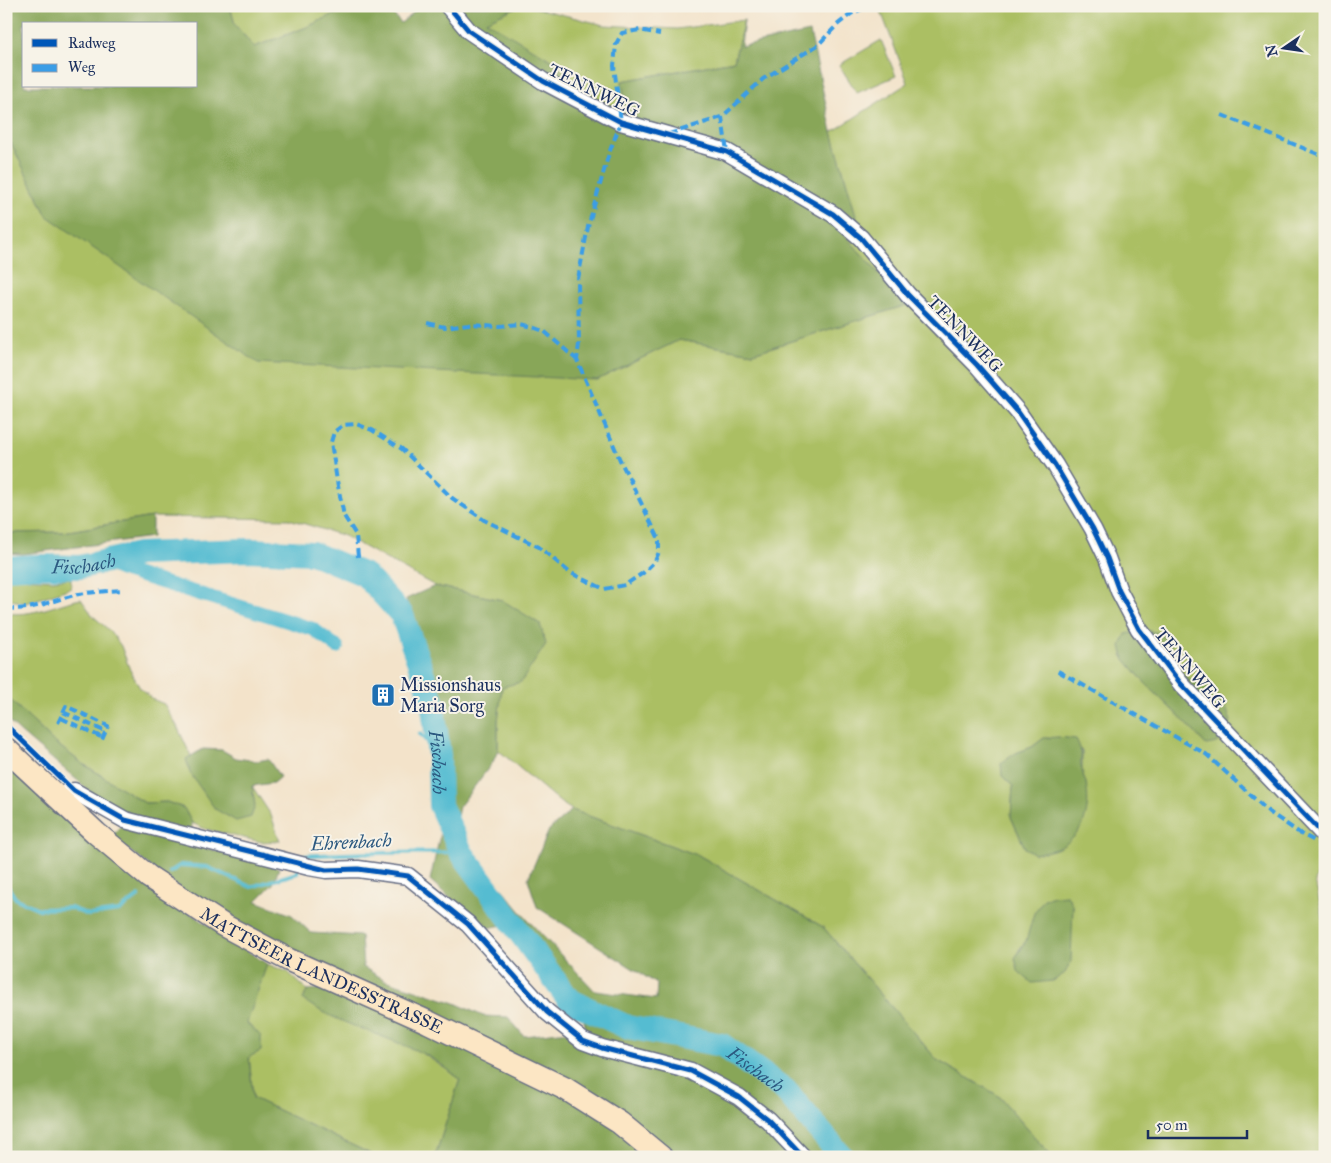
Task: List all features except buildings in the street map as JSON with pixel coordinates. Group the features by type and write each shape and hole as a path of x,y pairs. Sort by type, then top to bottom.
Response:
{"main road":[{"name":"MATTSEER LANDESSTRASSE","path":"6,749 96,833 149,877 224,925 289,960 428,1022 566,1089 620,1123 661,1157"}],"street":[{"name":"TENNWEG","path":"448,6 468,31 543,81 621,122 727,152 833,214 861,238 908,295 977,365 1018,412 1055,465 1093,529 1107,558 1119,591 1139,629 1180,684 1325,836"},
{"path":"56,796 74,791 125,820 309,867 326,870 358,869 408,876 468,924 547,1012 583,1041 602,1048 691,1071 739,1097 768,1120 803,1157"}],"green space":[{"path":"6,6 230,6 235,25 254,47 307,27 351,6 386,6 401,23 421,6 519,6 486,21 551,60 610,121 627,114 622,81 734,61 744,20 741,46 810,32 832,132 857,219 841,231 907,305 753,353 679,340 597,380 258,363 47,216 6,133"},
{"path":"230,6 351,6 307,27 254,47 235,25"},
{"path":"519,6 528,6 604,25 677,29 744,20 734,61 622,81 627,114 610,121 486,21"},
{"path":"879,6 1325,6 1325,864 1315,881 1325,926 1325,1157 1058,1157 1050,1155 999,1096 937,1060 823,927 700,856 572,810 498,750 498,721 502,686 502,600 435,586 344,536 289,519 152,517 63,532 6,533 6,133 47,216 597,380 679,340 753,353 907,305 841,231 857,219 832,132 908,83","holes":["1171,644 1173,657 1177,667 1183,674 1206,688 1223,702 1206,745 1145,683 1122,655","1044,738 1082,751 1082,771 1086,784 1079,830 1060,847 1025,848 1011,817 1013,786 1002,776 1016,753 1032,747","1073,905 1072,921 1018,951 1026,941"]},
{"path":"881,40 896,76 857,93 839,65"},
{"path":"152,517 152,537 23,554 6,553 6,533 63,532"},
{"path":"6,577 53,580 71,578 71,588 26,603 6,599"},
{"path":"435,586 502,600 540,624 546,644 521,682 502,687 498,721 498,750 493,762 459,807 455,825 467,846 526,918 595,991 656,999 657,984 537,907 528,879 549,830 572,810 700,856 823,927 937,1060 999,1096 1050,1155 1058,1157 435,1157 460,1079 437,1061 422,1053 346,1023 303,1000 307,990 319,989 337,972 201,904 111,837 122,825 109,810 81,783 6,719 6,696 54,742 83,764 145,803 167,802 184,808 192,823 191,844 279,868 273,884 256,901 292,915 311,933 361,936 363,967 385,980 455,1003 483,1016 508,1017 524,1036 586,1029 578,993 521,921 484,929 430,880 447,804 446,724 406,599"},
{"path":"81,599 93,616 110,631 121,646 130,670 140,688 152,699 164,704 191,756 186,759 255,806 252,786 271,815 280,841 261,842 205,829 192,823 183,808 167,802 145,803 83,764 54,742 6,696 6,613 35,612"},
{"path":"1146,630 1159,633 1171,644 1173,659 1184,676 1217,693 1224,702 1231,721 1221,741 1206,745 1145,683 1124,658 1121,646 1126,634"},
{"path":"1044,738 1076,739 1079,745 1081,767 1086,783 1087,811 1081,827 1069,841 1061,847 1035,854 1025,848 1011,817 1013,786 1002,776 1001,763 1016,753 1032,747"},
{"path":"203,749 222,750 236,758 257,761 268,759 280,777 273,783 252,786 255,806 251,817 236,821 215,809 190,773 186,759"},
{"path":"6,758 137,878 267,964 247,1023 261,1036 261,1051 249,1057 253,1098 377,1157 6,1157"},
{"path":"1067,895 1073,905 1071,961 1065,973 1053,981 1032,983 1018,971 1015,958 1026,941 1034,913 1044,899"},
{"path":"267,964 288,972 307,990 303,1000 421,1052 460,1079 435,1157 377,1157 253,1098 246,1023"}],"waterway":[{"name":"Fischach","path":"6,568 39,566 80,567 139,554 248,550 312,553 365,575 402,615 432,700 439,755 440,805 461,852 569,1000 627,1027 722,1045 785,1090 842,1157"},
{"path":"104,563 313,629 337,647"},
{"path":"420,734 439,755"},
{"name":"Ehrenbach","path":"302,860 303,856 461,852"},
{"name":"Ehrenbach","path":"170,872 181,865 207,867 251,887 297,873 298,869"},
{"name":"Ehrenbach","path":"6,884 16,899 39,909 70,908 89,915 119,911 139,896"}],"marked path":[{"path":"669,134 722,117 763,79 818,45 837,25 851,14 869,6"},
{"path":"358,557 356,535 344,516 331,442 334,432 343,425 356,424 372,430 402,449 452,498 484,520 539,547 569,572 604,589 625,585 643,573 655,561 659,552 659,539 620,460 577,360 579,344 578,279 588,227 609,153 621,122 614,66 616,44 622,33 640,30 660,34"},
{"path":"1222,115 1325,157"},
{"path":"722,117 727,152"},
{"path":"427,323 445,327 469,324 500,326 521,324 544,331 577,360"},
{"path":"6,608 25,608 79,594 122,590"},
{"path":"1058,671 1206,754 1269,812 1301,834 1325,846"},
{"path":"58,723 66,706 108,726 101,742"},
{"path":"63,712 106,732"},
{"path":"61,718 103,738"}],"cycle path":[{"path":"448,6 469,31 543,81 621,122 727,152 833,214 861,238 908,295 977,365 1018,412 1055,465 1093,529 1107,558 1119,591 1139,629 1181,684 1325,836"},
{"path":"6,725 74,791 125,820 326,870 358,869 408,876 468,924 547,1012 583,1041 602,1048 691,1071 739,1097 768,1120 803,1157"}],"place":[{"name":"Missionshaus Maria Sorg","path":"383,695"}]}
